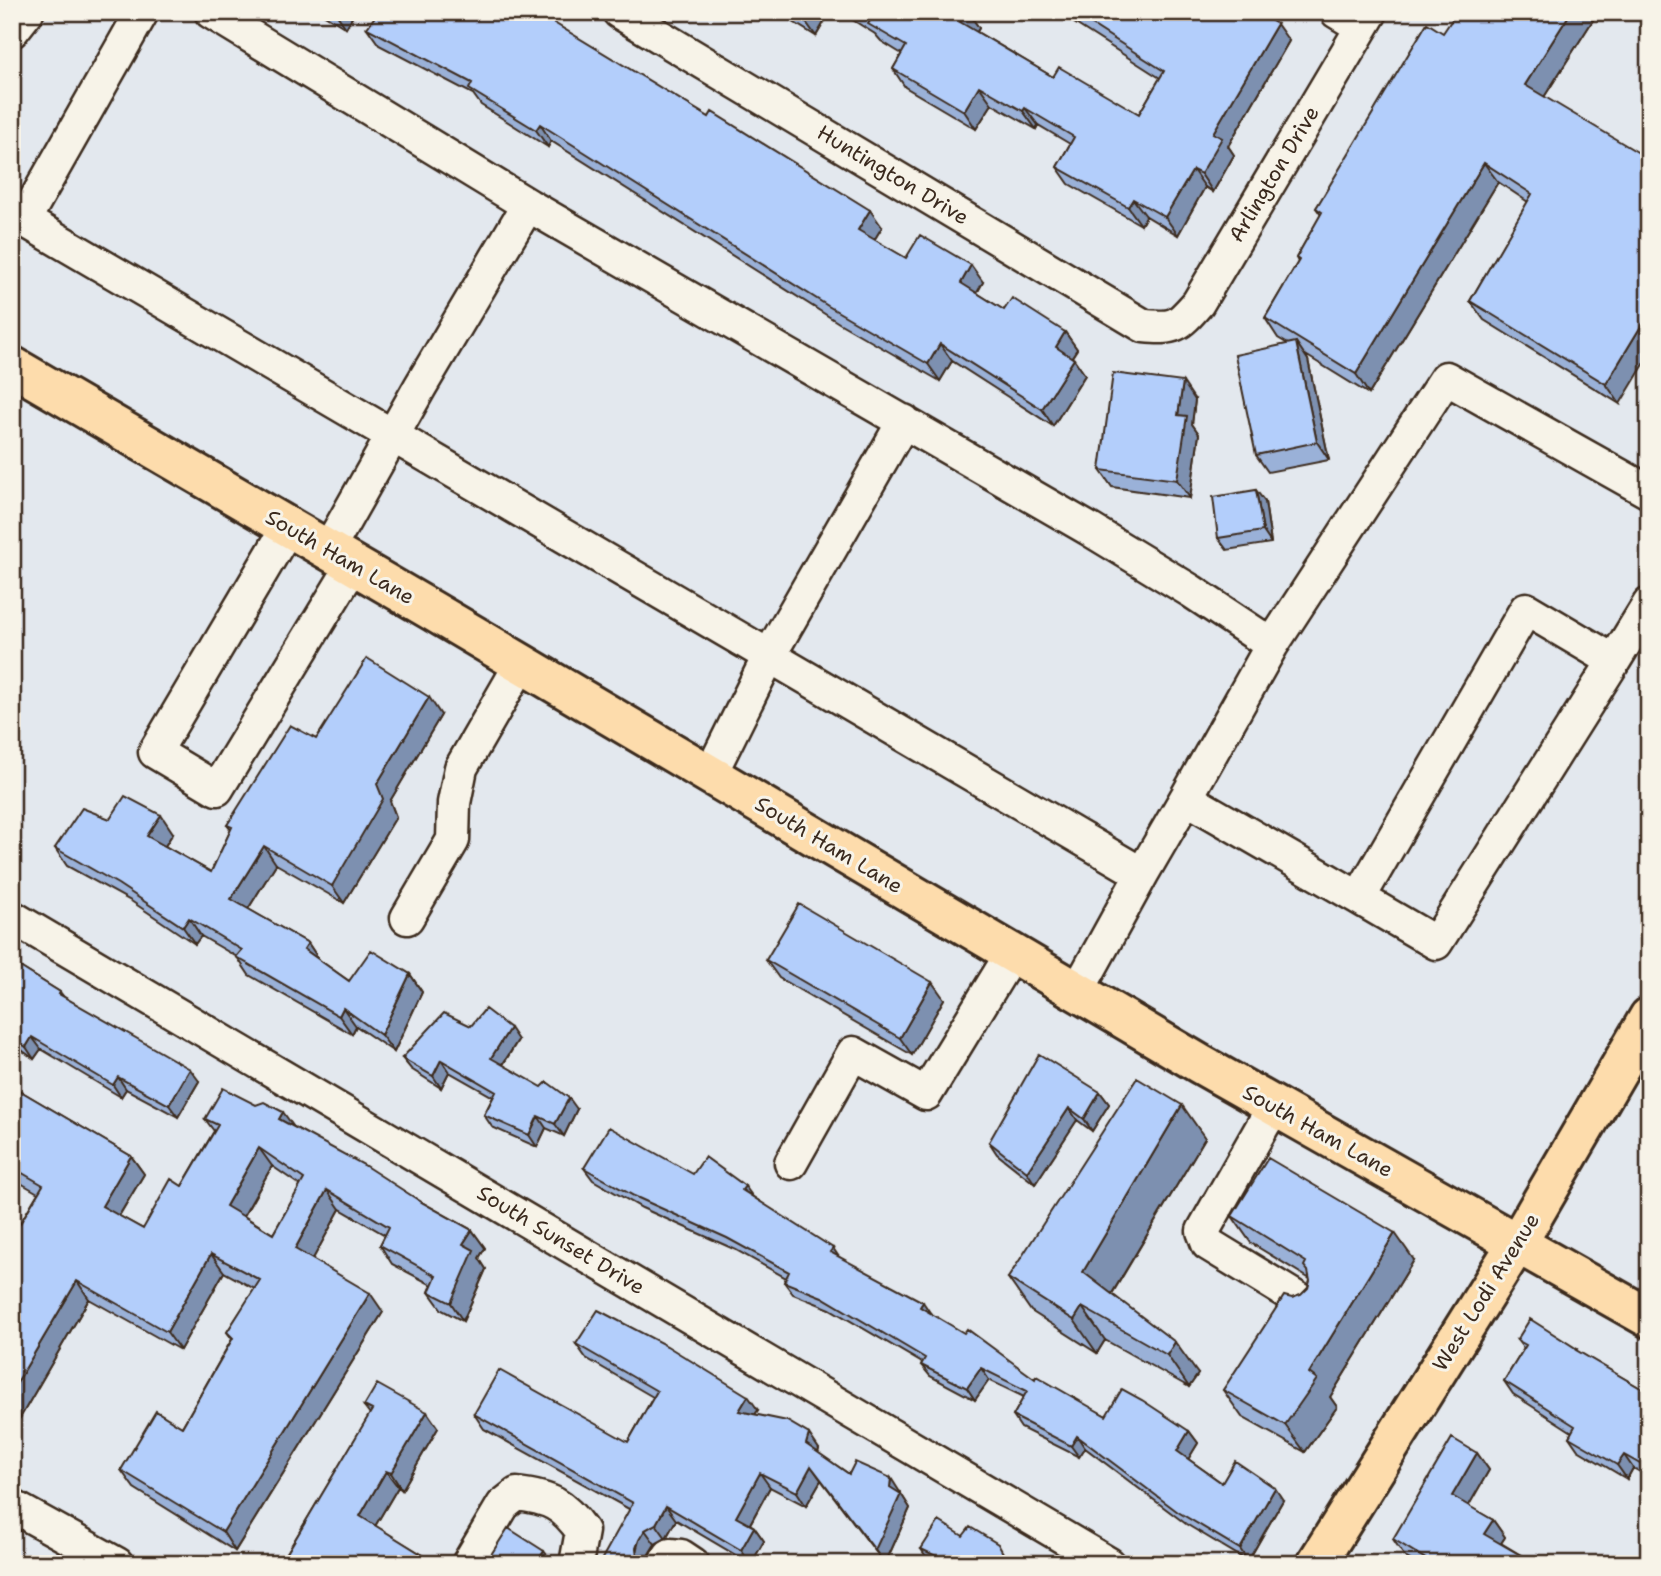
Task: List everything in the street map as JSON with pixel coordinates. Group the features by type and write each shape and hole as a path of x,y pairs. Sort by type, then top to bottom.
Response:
{"main road":[{"name":"South Ham Lane","path":"12,366 1077,992 1649,1318"},
{"name":"West Lodi Avenue","path":"1316,1564 1518,1242 1649,1017"}],"street":[{"path":"12,31 27,12"},
{"path":"142,12 24,220 1142,874"},
{"path":"211,12 528,205 904,421 1191,591 1272,645"},
{"name":"Huntington Drive","path":"619,12 1144,326 1169,328"},
{"name":"Arlington Drive","path":"1169,328 1181,323 1198,303 1357,17"},
{"path":"288,527 155,752 217,789 340,558 393,435 528,205"},
{"path":"1077,992 1272,645 1446,378 1649,492"},
{"path":"710,775 769,656 904,421"},
{"path":"1186,799 1436,943 1649,604"},
{"path":"1359,898 1526,609 1614,661"},
{"path":"407,918 453,840 454,803 461,768 521,664"},
{"name":"South Sunset Drive","path":"12,917 1109,1564"},
{"path":"790,1163 853,1054 926,1094 1012,953"},
{"path":"1275,1107 1203,1231 1208,1244 1311,1307"},
{"path":"468,1564 503,1505 517,1494 544,1497 570,1514 582,1531 576,1564"},
{"path":"12,1506 117,1564"},
{"path":"664,1564 670,1555 681,1556 693,1564"}],"building":[{"path":"378,12 536,12 709,117 712,112 870,210 858,230 906,258 920,235 971,265 961,283 1004,310 1012,298 1065,332 1056,347 1074,359 1042,409 940,344 928,364 828,306 540,124 536,130 469,89 472,83 367,28"},
{"path":"794,12 807,12 803,18"},
{"path":"857,12 966,12 960,22 1053,77 1059,67 1139,114 1164,71 1072,12 1257,12 1277,24 1213,133 1222,138 1201,174 1193,170 1165,217 1133,199 1128,207 1057,167 1074,137 1025,108 1023,111 979,86 964,111 893,69 906,46 868,24 870,21"},
{"path":"1457,12 1571,12 1525,85 1649,159 1649,313 1606,384 1470,301 1532,194 1484,163 1356,374 1265,318 1299,260 1296,258 1322,212 1316,208 1427,23 1443,33"},
{"path":"1296,342 1317,442 1256,455 1235,355"},
{"path":"1113,373 1183,382 1178,415 1187,416 1177,480 1100,470"},
{"path":"1256,490 1263,531 1218,538 1213,497"},
{"path":"367,658 429,697 377,784 383,799 332,886 264,846 231,899 308,943 304,949 349,981 371,950 410,974 381,1035 343,1008 339,1016 236,957 242,950 189,918 183,927 118,884 55,848 82,808 110,819 125,796 161,815 147,836 211,872 232,827 227,825 290,725 316,739"},
{"path":"799,904 932,982 900,1038 766,960"},
{"path":"12,962 60,992 59,994 190,1069 169,1105 118,1077 113,1085 32,1037 26,1047 12,1037"},
{"path":"485,1009 510,1028 491,1058 542,1087 547,1082 569,1098 555,1124 538,1116 529,1135 484,1115 496,1092 441,1060 433,1076 402,1058 444,1013 471,1026"},
{"path":"1039,1054 1100,1092 1084,1119 1069,1108 1027,1172 989,1142"},
{"path":"1137,1078 1182,1105 1083,1272 1175,1342 1167,1355 1082,1307 1074,1320 1008,1278"},
{"path":"12,1086 131,1156 102,1206 143,1229 171,1179 182,1186 218,1125 205,1119 223,1088 256,1105 264,1102 283,1112 279,1119 364,1165 423,1203 472,1230 463,1244 474,1250 451,1303 429,1292 436,1276 380,1245 389,1227 327,1190 295,1249 370,1293 223,1532 121,1470 156,1411 182,1427 233,1338 227,1332 260,1280 211,1254 167,1332 77,1281 12,1391 12,1237 43,1185 12,1167","holes":["259,1148 304,1179 273,1234 226,1206"]},
{"path":"609,1127 693,1174 705,1157 745,1186 742,1190 833,1248 830,1252 923,1302 920,1307 964,1333 967,1329 1035,1379 1036,1376 1106,1416 1122,1389 1142,1400 1189,1431 1177,1451 1222,1483 1235,1461 1275,1488 1240,1549 1178,1512 1077,1436 1071,1446 1013,1416 1027,1391 981,1368 967,1388 921,1365 925,1358 822,1297 784,1282 789,1272 727,1238 634,1196 584,1168"},
{"path":"1268,1158 1395,1233 1309,1373 1317,1379 1285,1425 1223,1390 1284,1296 1292,1298 1301,1295 1308,1288 1310,1281 1304,1266 1306,1262 1232,1216"},
{"path":"598,1310 667,1346 748,1396 739,1411 787,1421 809,1434 806,1444 849,1474 855,1462 891,1478 890,1487 901,1494 875,1550 811,1466 797,1492 760,1473 736,1517 754,1527 741,1550 666,1506 656,1524 645,1530 639,1540 633,1564 599,1564 633,1503 474,1414 499,1370 628,1442 657,1391 576,1344"},
{"path":"1530,1319 1649,1393 1649,1469 1624,1455 1617,1465 1569,1437 1575,1426 1504,1381 1526,1345 1517,1340"},
{"path":"377,1384 427,1412 391,1473 386,1471 360,1516 434,1562 294,1564 284,1558 372,1410 364,1406"},
{"path":"1452,1438 1477,1453 1452,1496 1493,1520 1484,1534 1536,1564 1434,1564 1393,1539"},
{"path":"939,1521 963,1536 970,1527 998,1544 1009,1564 953,1564 921,1549"},
{"path":"508,1528 544,1551 536,1564 485,1564"}]}
